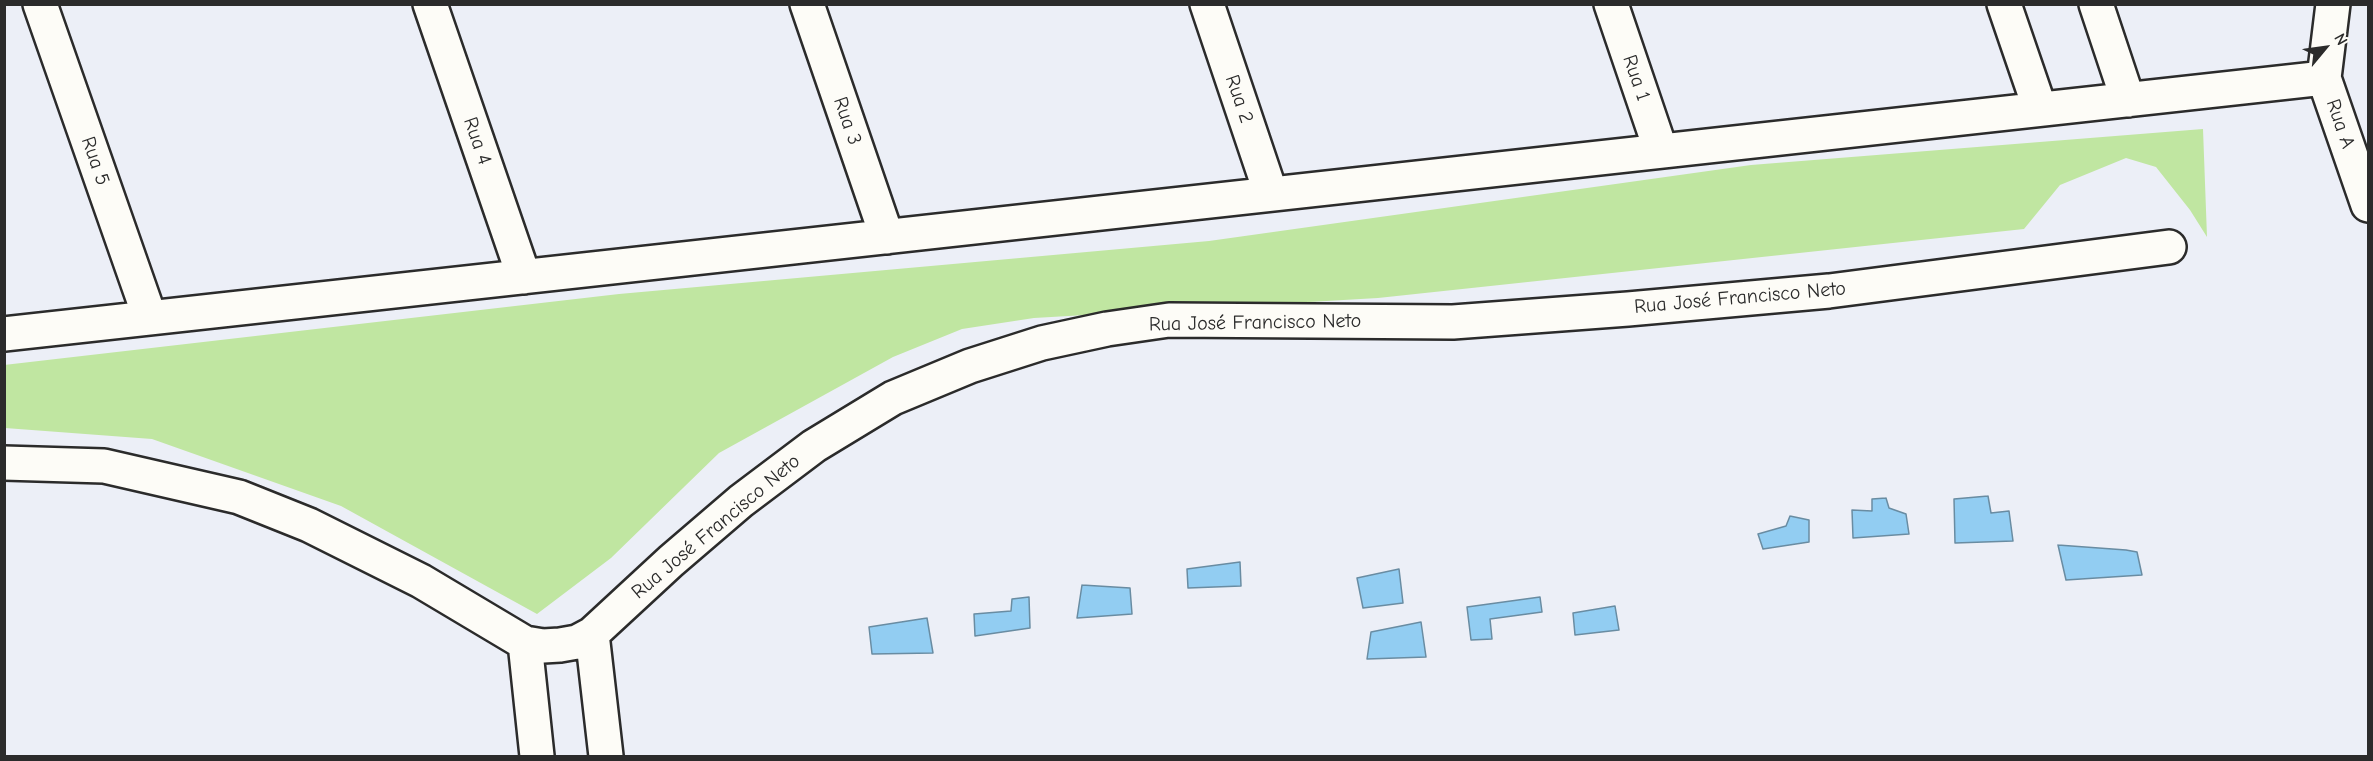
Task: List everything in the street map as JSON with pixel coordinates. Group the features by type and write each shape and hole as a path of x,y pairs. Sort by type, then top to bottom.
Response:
{"street":[{"name":"Rua 5","path":"40,4 150,318"},
{"name":"Rua 4","path":"430,4 524,277"},
{"name":"Rua 3","path":"807,4 887,237"},
{"name":"Rua 2","path":"1207,4 1271,194"},
{"name":"Rua 1","path":"1611,4 1661,151"},
{"path":"2004,4 2040,110"},
{"path":"2096,4 2128,100"},
{"path":"4,334 2324,78 2333,4"},
{"name":"Rua A","path":"2324,78 2360,154 2368,205"},
{"name":"Rua José Francisco Neto","path":"4,464 104,466 240,497 309,525 421,581 525,643 543,646 560,645 577,642 592,634 671,561 741,501 814,446 893,398 970,366 1042,344 1107,329 1169,320 1453,322 1628,309 1829,291 2169,247"},
{"path":"592,634 606,756"},
{"path":"525,643 537,756"}],"green space":[{"path":"2203,129 2207,237 2190,210 2156,167 2126,158 2060,185 2024,229 1378,298 1034,318 962,329 893,357 719,453 611,558 537,614 341,506 152,439 5,428 4,365 619,294 1209,241 1751,165"}],"water":[{"path":"1988,496 1991,513 2009,511 2013,541 1955,543 1954,499"},
{"path":"1886,498 1889,508 1906,514 1909,534 1853,538 1852,510 1872,511 1872,499"},
{"path":"1790,516 1809,520 1809,542 1763,549 1758,534 1786,526"},
{"path":"2058,545 2137,552 2142,575 2066,580"},
{"path":"1240,562 1241,586 1188,588 1187,569"},
{"path":"1399,569 1403,603 1363,608 1357,578"},
{"path":"1082,585 1130,588 1132,614 1077,618"},
{"path":"1029,597 1030,628 975,636 974,614 1011,611 1012,599"},
{"path":"1540,597 1542,612 1490,619 1492,639 1471,640 1467,607"},
{"path":"1615,606 1619,630 1575,635 1573,613"},
{"path":"927,618 933,653 872,654 869,627"},
{"path":"1421,622 1426,657 1367,659 1371,632"}]}
